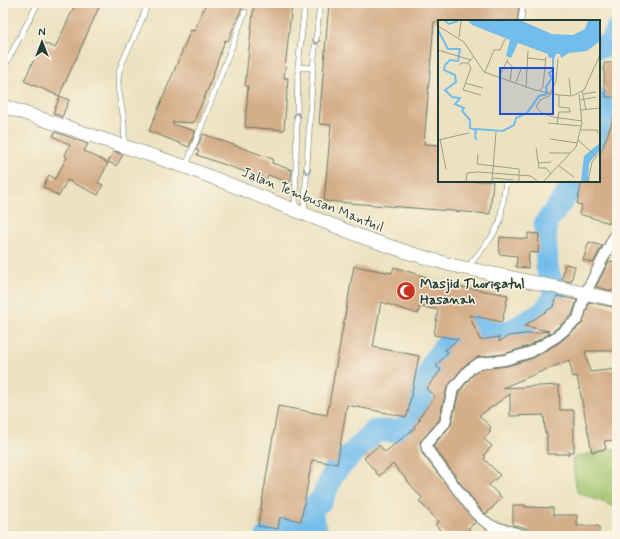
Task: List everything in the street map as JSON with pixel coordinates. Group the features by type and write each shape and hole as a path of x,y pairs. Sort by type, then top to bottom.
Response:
{"street":[{"name":"Jalan Tembusan Mantuil","path":"3,106 186,167 372,241 413,254 468,268 617,300"},
{"path":"527,536 492,526 475,513 427,449 426,444 444,423 452,389 459,379 479,364 518,357 541,347 556,338 580,317 585,294 617,231"}],"lane":[{"path":"3,69 38,3"},
{"path":"124,146 124,115 118,94 118,81 120,71 144,16 147,3"},
{"path":"300,212 298,67 305,3"},
{"path":"300,212 320,3"},
{"path":"522,20 523,3"},
{"path":"186,167 245,12"},
{"path":"298,67 313,68"},
{"path":"468,268 491,238 500,222 506,182"}],"green space":[{"path":"610,449 617,449 617,508 577,492 572,458"}],"building":[{"path":"76,3 101,3 59,96 24,81 42,42 55,48"},
{"path":"206,3 244,3 228,41 225,40 208,89 193,123 173,122 172,124 195,131 189,147 149,131 191,30 194,31"},
{"path":"254,3 292,3 284,78 288,78 284,130 245,127 248,86 245,86"},
{"path":"329,3 519,3 517,20 438,20 438,22 434,22 424,144 438,145 438,182 493,182 490,214 324,201 331,125 319,124"},
{"path":"604,63 617,63 617,97 606,97 606,89 604,89"},
{"path":"60,96 69,100 62,117 53,113"},
{"path":"617,111 617,200 610,223 579,214 582,205 577,204 582,182 600,182 600,155"},
{"path":"55,132 88,144 84,151 108,163 98,183 103,185 98,195 67,180 59,196 43,187 49,175 55,179 67,157 65,155 70,145 53,136"},
{"path":"203,134 273,159 272,163 292,170 290,183 268,175 266,179 197,155 199,151 196,150"},
{"path":"114,151 123,155 116,166 108,162"},
{"path":"528,233 539,234 538,253 529,252 528,268 516,267 517,256 499,254 500,237 528,239"},
{"path":"589,242 602,246 593,263 583,260"},
{"path":"609,261 617,262 617,292 596,287"},
{"path":"565,264 575,266 571,282 562,280"},
{"path":"354,266 392,273 394,267 429,278 428,281 508,295 502,322 469,315 480,340 499,337 499,342 508,336 549,331 524,326 554,306 557,296 577,300 572,315 552,332 528,346 504,354 478,357 464,366 447,387 439,420 420,442 422,453 476,522 468,528 475,536 445,536 435,524 439,522 419,501 422,498 393,464 379,476 364,458 379,445 385,452 415,428 414,426 421,419 418,419 435,396 426,389 441,370 436,366 448,352 445,350 458,339 434,335 438,310 420,306 418,314 381,302 373,347 419,356 407,417 347,405 337,464 312,460 301,521 280,517 278,529 258,526 278,406 327,415"},
{"path":"589,302 617,308 617,351 585,351 590,372 617,369 617,440 604,441 606,449 592,452 577,376 573,377 569,360 502,388 559,385 560,410 574,410 574,452 569,452 569,454 547,454 547,433 545,433 544,415 510,416 510,394 479,416 491,427 489,430 491,431 484,439 492,446 484,455 486,457 484,459 500,475 489,485 502,498 486,514 480,509 433,446 451,425 459,392 473,375 481,369 507,366 533,358 559,343 582,324"},
{"path":"513,505 553,508 553,515 577,515 577,526 599,526 599,536 533,534 527,528 513,525"}],"waterway":[{"path":"600,47 609,45 617,30"},
{"path":"600,103 608,114 600,133"},
{"path":"267,536 296,526 309,534 316,529 309,509 321,501 334,472 375,431 402,431 419,412 423,387 435,359 460,328 467,323 475,322 494,331 509,332 543,313 555,296 547,267 545,224 576,182"}],"place":[{"name":"Masjid Thoriqatul Hasanah","path":"406,291"}]}
